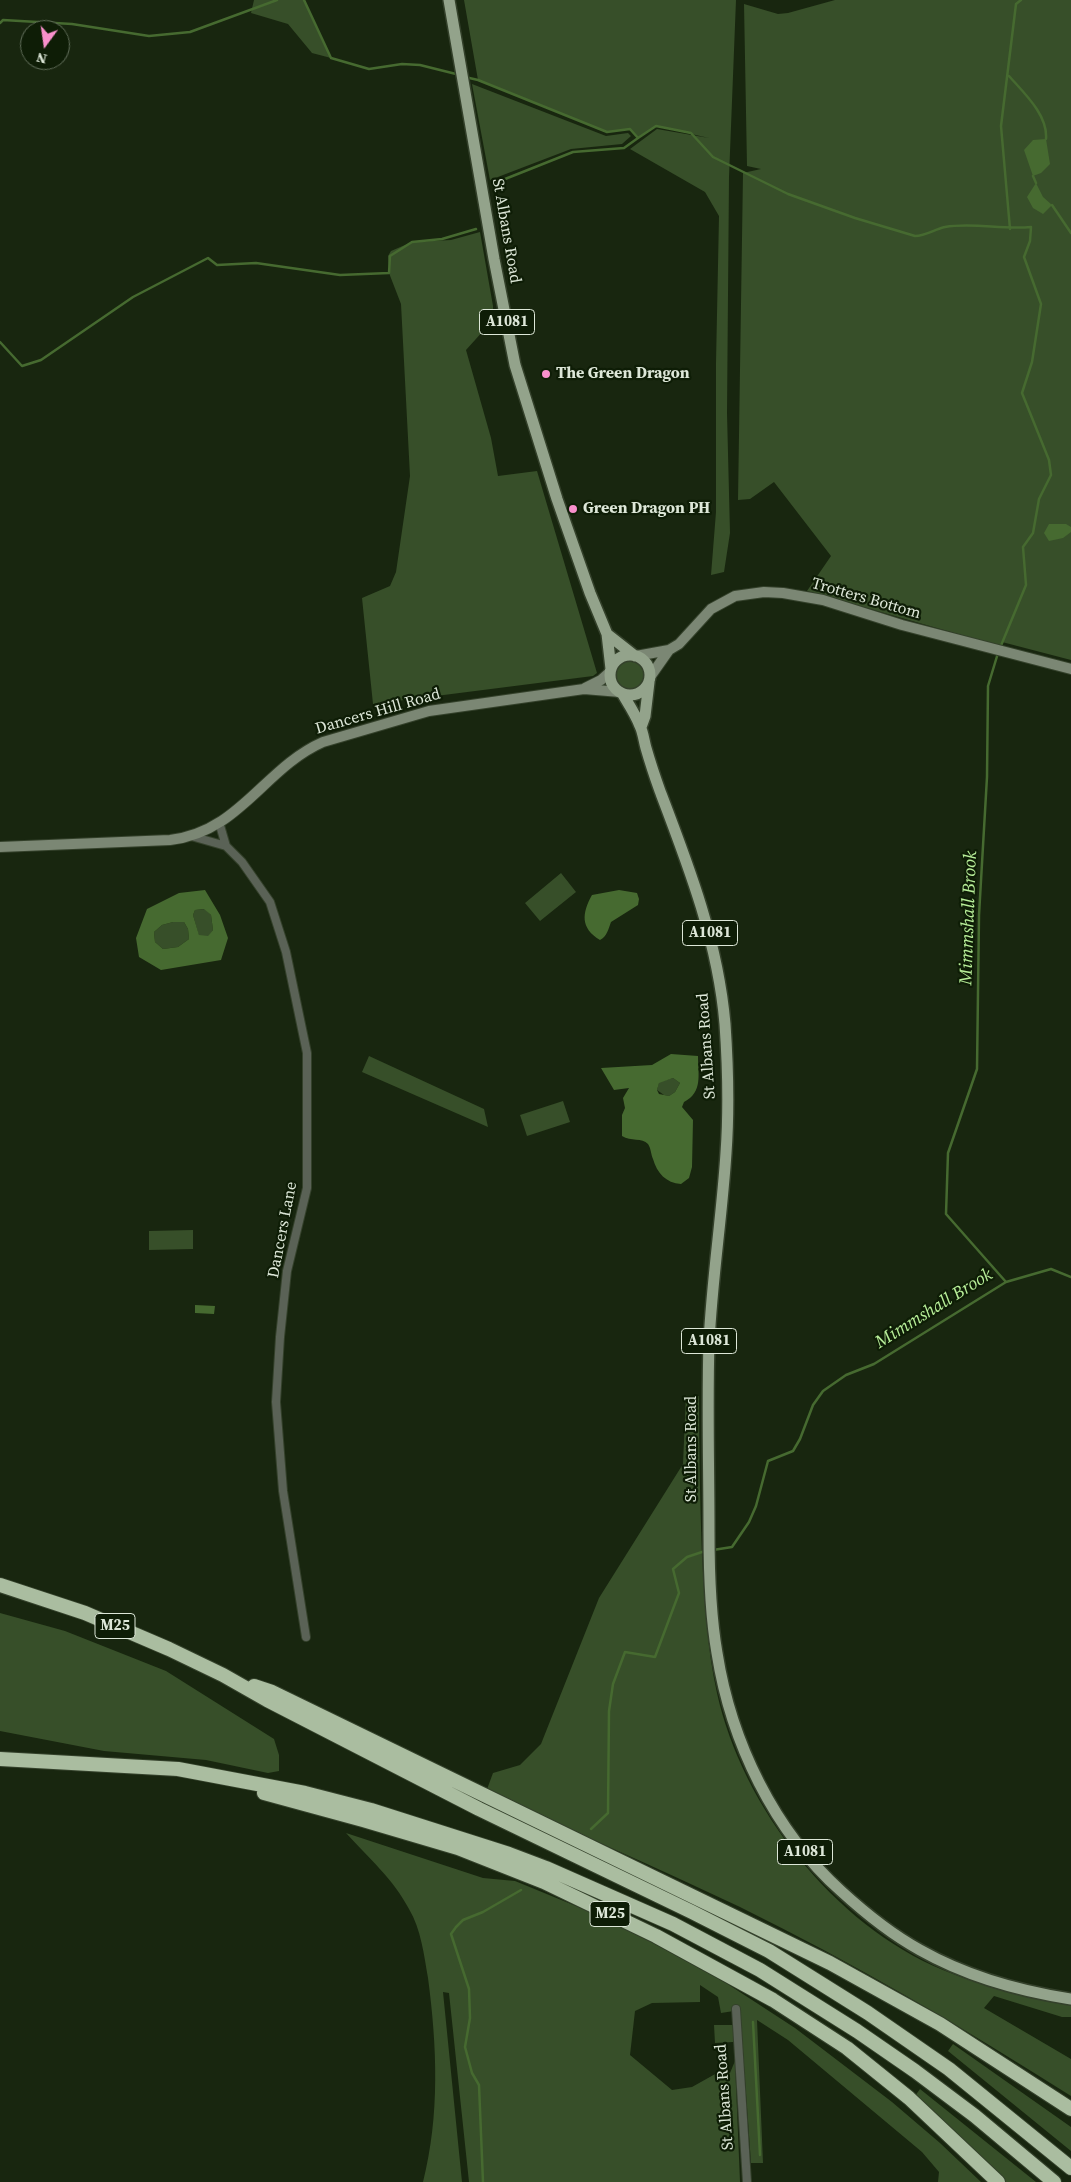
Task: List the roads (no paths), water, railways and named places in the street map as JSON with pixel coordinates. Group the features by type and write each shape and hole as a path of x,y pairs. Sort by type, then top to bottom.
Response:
{"highway":[{"name":"M25","path":"0,1585 85,1613 222,1675 479,1809 769,1951 868,2014 949,2070 1071,2168"},
{"name":"M25","path":"222,1675 272,1692 830,1963 940,2024 1071,2109"},
{"name":"M25","path":"0,1758 178,1769 306,1792 371,1810 510,1854 656,1916 760,1970 857,2031 976,2116 1054,2182"},
{"name":"M25","path":"159,1769 176,1777 268,1794 458,1848 544,1882 656,1936 772,2000 847,2048 909,2098 998,2182"}],"main road":[{"name":"St Albans Road","path":"449,0 494,259 515,365 557,499 590,593 607,634 611,670"},
{"name":"St Albans Road","path":"607,634 636,656"},
{"path":"623,656 636,656 645,662 649,679 647,685 638,693 621,692 612,684 611,670 614,664 623,656"},
{"name":"St Albans Road","path":"641,727 645,716 649,679"},
{"name":"St Albans Road","path":"621,692 641,727 649,758 709,929 725,1025 726,1150 709,1340 708,1480 709,1562 717,1654 731,1713 746,1754 766,1795 793,1838 826,1877 868,1915 920,1951 996,1982 1021,1990 1071,1999"}],"street":[{"name":"Trotters Bottom","path":"649,679 669,650 718,604 745,594 764,592 784,593 823,600 902,625 1071,669"},
{"path":"636,656 669,650"},
{"name":"Dancers Hill Road","path":"584,688 601,680 611,670"},
{"name":"Dancers Hill Road","path":"0,847 170,840 192,836 209,829 219,822 256,794 287,764 324,742 428,711 584,688 621,692"},
{"name":"Dancers Lane","path":"219,822 226,846"},
{"name":"Dancers Lane","path":"192,836 226,846 242,862 270,902 286,952 307,1053 307,1188 287,1272 276,1402 283,1491 306,1637"},
{"name":"St Albans Road","path":"736,2009 747,2182"}],"waterway":[{"path":"0,23 3,20 72,24 149,36 190,32 277,0"},
{"path":"304,0 331,58 369,69 402,64 420,65 460,75"},
{"path":"1010,229 1001,126 1016,4 1021,0"},
{"path":"1009,76 1028,97 1039,113 1046,130 1046,139"},
{"path":"465,77 478,80 607,132 630,129 638,138 656,126 691,133 713,157 788,194 855,218 915,236 945,227 956,226 1031,227 1030,241 1024,257 1041,304 1032,362 1022,393 1049,460 1051,475 1039,499 1033,533 1023,547 1026,585 1000,648"},
{"path":"495,183 573,152 624,148 638,138"},
{"path":"1033,176 1036,183"},
{"path":"1052,205 1071,233"},
{"path":"0,342 22,366 41,360 133,297 208,258 217,265 256,263 340,275 389,273 390,256 412,242 442,239 476,229"},
{"name":"Mimmshall Brook","path":"713,1550 732,1547 749,1522 756,1506 768,1461 793,1451 800,1439 813,1405 823,1391 846,1375 874,1364 1006,1282 946,1214 948,1153 977,1069 979,915 987,777 988,686 998,653"},
{"path":"1006,1282 1051,1269 1071,1277"},
{"name":"Mimmshall Brook","path":"591,1829 608,1813 609,1711 613,1684 625,1652 655,1657 679,1593 673,1569 687,1557 705,1551"},
{"name":"Mimmshall Brook","path":"483,2182 479,2085 472,2073 465,2047 470,2018 469,1989 451,1934 463,1920 483,1912 521,1890"},
{"path":"753,2022 760,2155"}],"place":[{"name":"The Green Dragon","path":"546,374"},
{"name":"Green Dragon PH","path":"573,509"}]}
